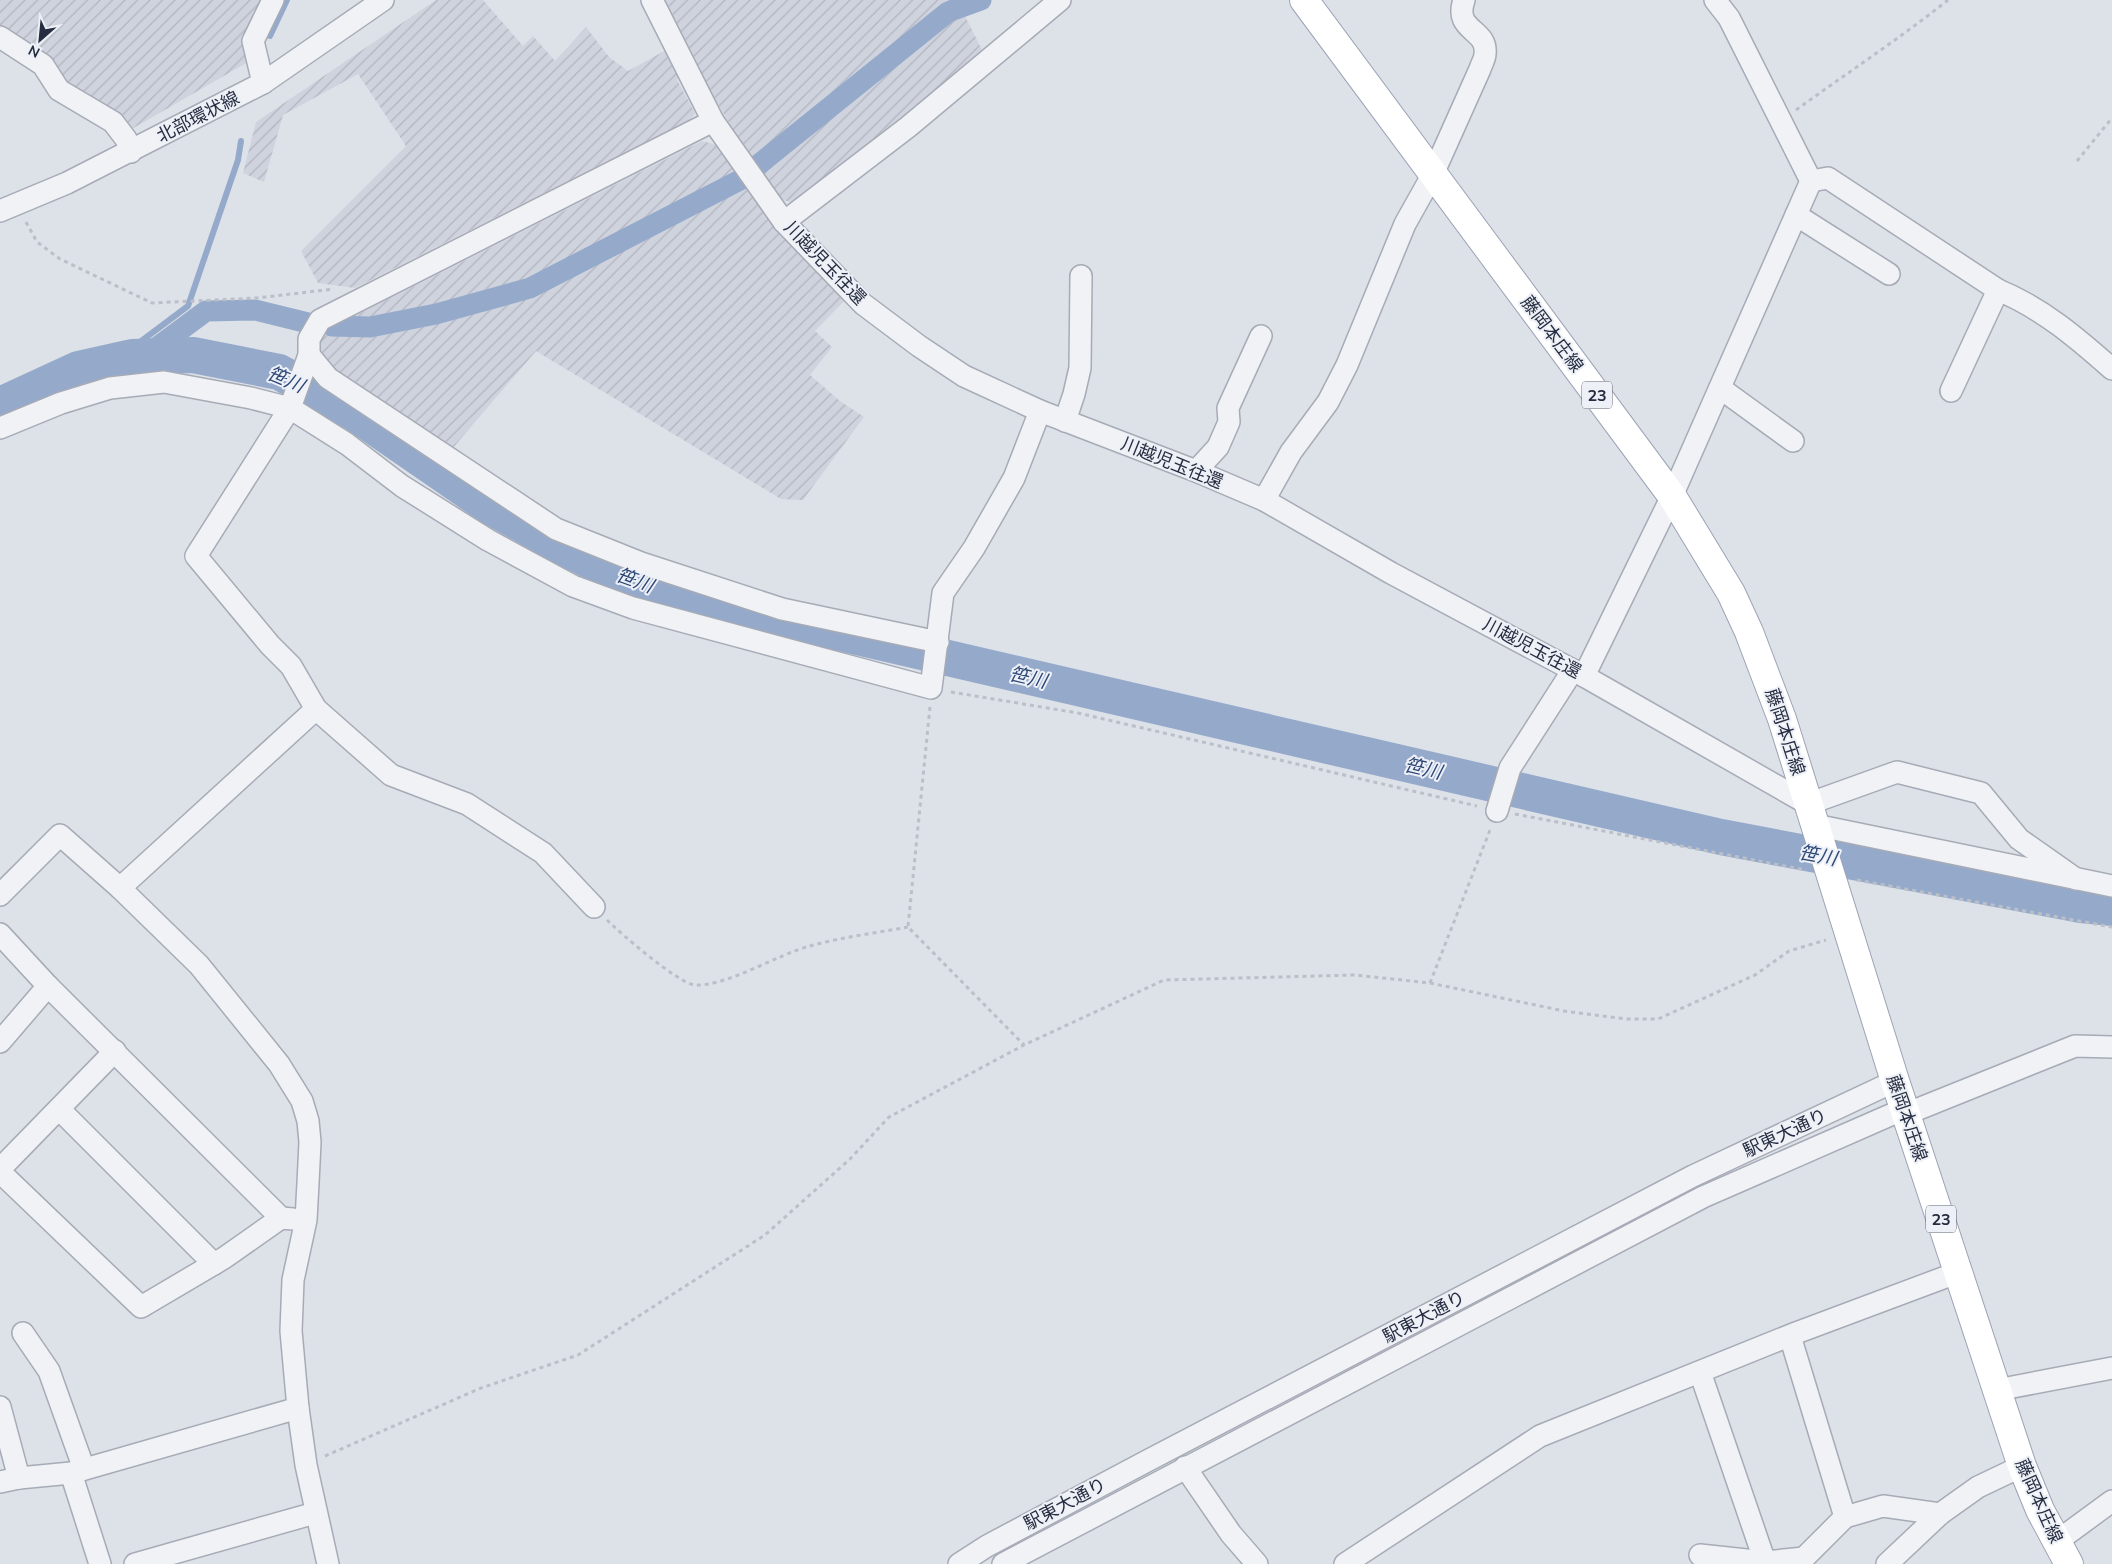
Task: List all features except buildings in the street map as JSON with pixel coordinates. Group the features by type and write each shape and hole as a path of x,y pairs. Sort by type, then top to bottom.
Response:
{"main road":[{"name":"藤岡本庄線","path":"1304,0 1672,496 1707,551 1749,632 1782,719 1895,1081 2022,1466 2063,1553"}],"street":[{"path":"263,83 253,41 273,0"},
{"name":"北部環状線","path":"8,208 132,152 263,83 383,0"},
{"path":"784,222 908,127 1060,0"},
{"path":"1264,500 1291,452 1328,402 1347,365 1405,224 1433,174 1485,54 1484,42 1464,21 1460,12 1464,0"},
{"path":"1497,811 1510,768 1578,673 1672,496 1811,180 1729,18 1715,0"},
{"name":"川越児玉往還","path":"653,1 713,122 784,222 863,304 919,346 964,376 1040,411 1196,471 1264,500 1400,577 1578,673 1813,820 2112,886"},
{"path":"0,37 43,65 59,90 112,122 126,139 132,152"},
{"path":"594,907 543,853 467,804 391,775 316,709 291,666 270,645 196,556 290,408 306,362 309,339 320,320 713,122"},
{"path":"1811,180 1828,178 1998,290 2019,298 2058,323 2112,369"},
{"path":"1796,216 1889,274"},
{"path":"1065,420 1080,368 1081,276"},
{"path":"1951,391 1998,290"},
{"path":"1196,471 1218,447 1229,422 1228,408 1261,336"},
{"path":"306,362 556,529 641,563 782,609 938,642"},
{"path":"0,428 61,403 110,388 164,382 250,398 290,408 347,444 402,486 480,535 573,586 633,608 931,685 938,642 942,593 974,548 1014,478 1040,411"},
{"path":"1720,388 1793,442"},
{"path":"120,888 316,709"},
{"path":"1813,820 1897,772 1981,793 2019,839 2076,879"},
{"path":"0,895 60,835 120,888 199,965 250,1030 264,1044 292,1082 308,1121 310,1142 306,1220 293,1280 291,1331 298,1408 306,1465 315,1513 328,1564"},
{"path":"0,934 48,986 281,1218"},
{"path":"0,1042 48,986"},
{"name":"駅東大通り","path":"1002,1564 1703,1197 1905,1112 2075,1046 2112,1047"},
{"path":"115,1051 0,1170 141,1307 214,1264 281,1218 306,1220"},
{"name":"駅東大通り","path":"959,1564 987,1546 1130,1470 1693,1176 1895,1081"},
{"path":"59,1109 214,1264"},
{"path":"1345,1564 1373,1557 1540,1436 1790,1336 1959,1272"},
{"path":"23,1333 49,1371 78,1471 100,1564"},
{"path":"1790,1336 1845,1516"},
{"path":"1997,1390 2112,1368"},
{"path":"1700,1372 1766,1562"},
{"path":"0,1407 10,1480 78,1471 298,1408"},
{"path":"1887,1564 1940,1514 1978,1487 2022,1466"},
{"path":"1185,1467 1231,1534 1258,1564"},
{"path":"2063,1553 2112,1501"},
{"path":"1700,1555 1766,1562 1804,1558 1845,1516 1882,1506 1940,1514"},
{"path":"135,1564 315,1513"}],"path":[{"path":"1782,121 1886,44 1909,31 1948,0"},
{"path":"2077,161 2112,118"},
{"path":"8,208 37,242 60,259 152,303 257,298 328,289 347,291 358,302"},
{"path":"908,927 926,756 931,685 1078,713 1497,811 1828,871 2112,927"},
{"path":"1430,983 1497,811"},
{"path":"594,907 622,935 671,972 693,985 713,984 810,946 908,927"},
{"path":"908,927 1024,1045"},
{"path":"306,1465 481,1388 578,1355 765,1236 850,1159 889,1117 1024,1045 1164,980 1355,975 1430,983 1564,1011 1627,1019 1658,1019 1755,976 1789,951 1849,934"}],"shaded area":[{"path":"0,0 261,0 248,62 130,130 60,84 0,31"},
{"path":"436,0 483,0 523,46 533,36 555,61 586,27 609,57 628,71 668,49 682,76 677,80 695,113 691,119 355,288 318,283 301,251 406,146 358,74 283,115 264,182 243,173 256,122"},
{"path":"663,0 970,0 942,11 752,161 694,64"},
{"path":"963,12 984,54 795,203 778,199 758,169 951,14"},
{"path":"702,141 717,145 737,176 526,286 467,301 371,321 351,323 349,319"},
{"path":"744,180 849,296 815,331 832,347 810,375 840,401 864,417 803,500 781,499 536,351 452,449 348,382 327,362 320,352 319,338 325,329 366,329 427,319 529,292"}],"waterway":[{"path":"270,36 287,0"},
{"path":"758,165 948,12 981,0"},
{"path":"132,357 136,345 188,306 238,160 241,141"},
{"path":"332,326 370,327 436,314 530,288 742,179"},
{"path":"144,357 206,311 255,310 308,323"},
{"name":"笹川","path":"0,405 78,369 132,357 193,355 279,372 354,413 489,506 562,547 617,574 684,597 1721,837 2081,905 2112,908"}]}
